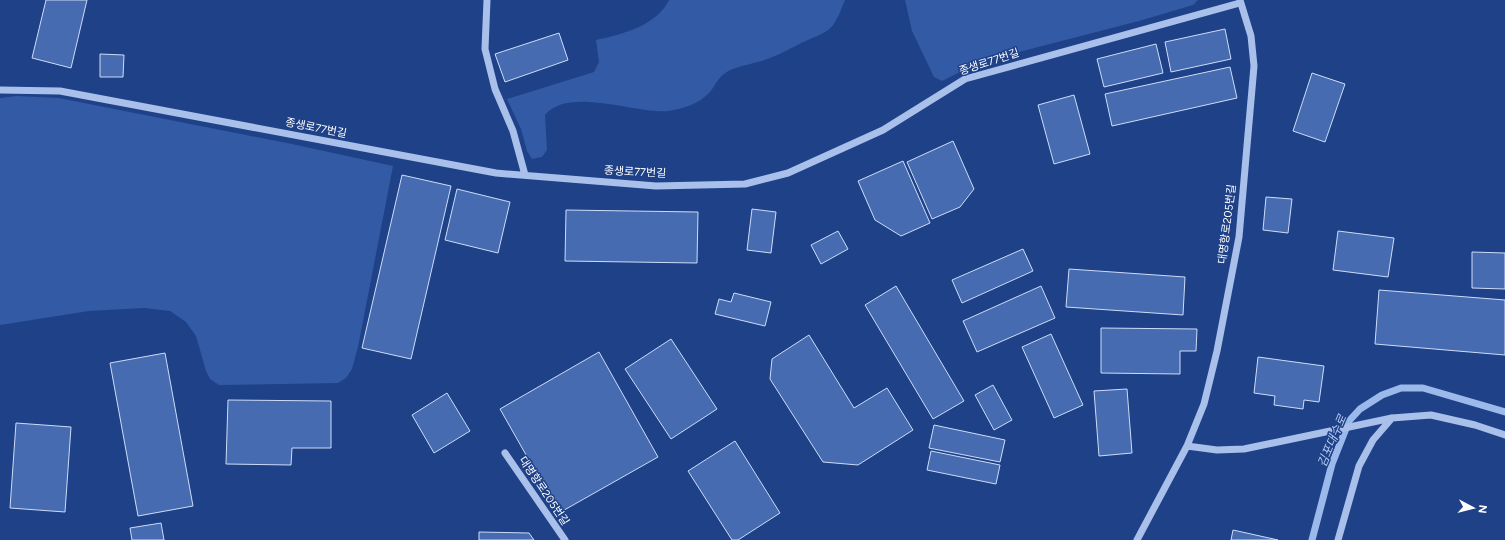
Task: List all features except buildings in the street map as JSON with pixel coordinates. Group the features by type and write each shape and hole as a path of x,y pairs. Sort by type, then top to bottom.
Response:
{"lane":[{"path":"487,0 485,48 495,89 513,131 525,175"},
{"name":"종생로77번길","path":"0,90 60,91 496,173 656,186 745,184 788,173 884,130 965,79 1240,1"},
{"name":"대명항로205번길","path":"1137,540 1187,446 1206,396 1217,351 1239,236 1254,66 1251,36 1240,1"},
{"path":"1187,446 1217,450 1244,449 1392,418 1431,415 1475,425 1505,435"},
{"path":"1338,540 1359,466 1373,440 1392,418"},
{"name":"대명항로205번길","path":"505,453 565,540"}],"shaded area":[{"path":"669,0 845,0 833,26 830,29 771,58 736,68 724,74 719,78 711,91 705,97 690,105 668,111 654,111 603,103 586,102 570,103 556,107 545,115 547,150 542,157 532,159 527,151 521,129 507,99 594,72 599,62 596,40 638,28 656,16"},
{"path":"905,0 1198,0 1193,5 1139,21 976,64 942,81 934,77 912,31"},
{"path":"17,96 59,98 292,144 393,166 358,347 352,369 346,378 338,383 219,385 210,379 206,371 196,336 186,322 170,311 144,308 89,311 0,325 0,98"}],"waterway":[{"name":"김포대수로","path":"1312,540 1332,464 1349,421 1360,409 1382,395 1401,388 1423,388 1505,412"}]}
